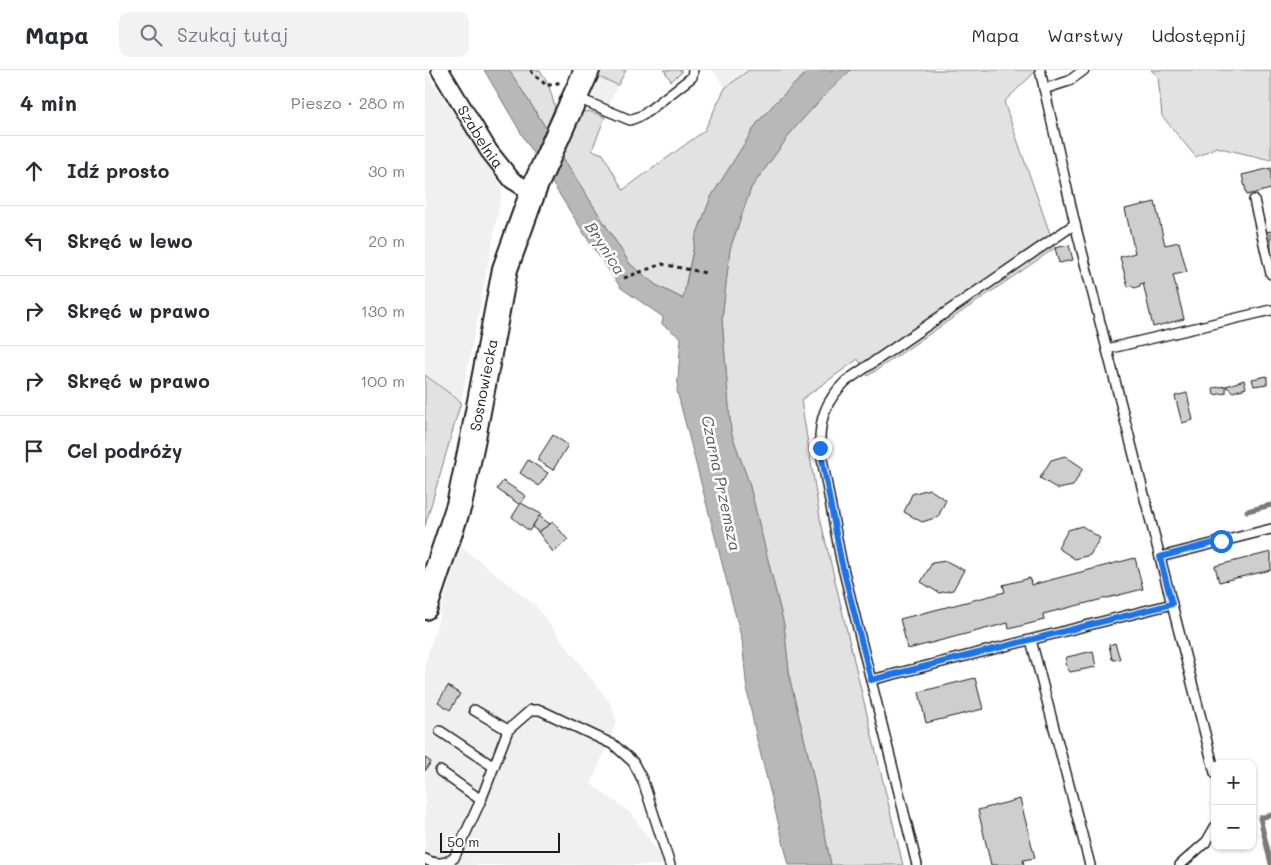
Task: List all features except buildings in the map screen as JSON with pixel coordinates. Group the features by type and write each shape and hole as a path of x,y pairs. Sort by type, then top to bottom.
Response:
{"street":[{"name":"Szabelnia","path":"440,70 489,152 519,186 534,189"},
{"name":"Sosnowiecka","path":"425,607 430,584 459,505 505,269 534,189 561,125 570,89 587,70"}],"lane":[{"path":"570,89 630,120 643,115 692,77 693,70"},
{"path":"1040,70 1075,224 1212,760"},
{"path":"1044,88 1069,81 1084,70"},
{"path":"1253,200 1271,274"},
{"path":"917,865 841,560 820,448 819,432 827,405 835,392 857,372 1075,224"},
{"path":"1107,349 1271,310"},
{"path":"1160,557 1271,529"},
{"path":"871,680 1172,604"},
{"path":"1031,640 1091,865"},
{"path":"474,710 508,730"},
{"path":"425,859 430,862 446,863 454,858 481,800 508,730 531,710 540,710 614,745 633,762 643,781 671,865"},
{"path":"440,731 494,767"},
{"path":"440,771 481,800"},
{"path":"1181,865 1207,841 1211,834"}],"path":[{"path":"531,70 534,76 546,86 570,89"},
{"path":"624,278 663,264 706,273"}],"shaded area":[{"path":"509,70 540,70 548,83 555,107 546,128"},
{"path":"596,70 626,70 618,85 594,75"},
{"path":"664,70 681,70 681,73 671,81"},
{"path":"713,70 749,70 725,88"},
{"path":"749,70 809,70 758,122 711,197 696,236 684,299 656,285 630,264 562,156 576,115 587,112 605,117 592,150 603,154 623,190 704,131 725,88"},
{"path":"828,70 1037,70 1004,102 1055,248 868,376 858,359 801,400 820,518 903,865 831,865 812,771 790,680 784,625 749,483 731,432 722,319 730,249 751,188 793,130"},
{"path":"1151,70 1271,70 1271,160 1216,147 1196,157 1162,116 1158,76"},
{"path":"425,71 503,188 461,402 425,375"},
{"path":"594,75 618,85 609,105 591,96 589,85"},
{"path":"425,375 461,402 425,526"},
{"path":"460,546 535,605 610,703 617,721 591,784 631,813 667,865 425,865 425,664"}],"water":[{"path":"484,70 509,70 546,128 534,155"},
{"path":"809,70 851,70 793,130 751,188 730,249 722,319 731,432 749,483 784,625 790,680 812,771 831,865 789,865 757,740 747,691 742,640 677,391 681,338 662,324 663,317 621,288 551,181 562,156 630,264 656,285 683,299 696,236 711,197 758,122"}],"waterway":[{"path":"1247,511 1271,505"},
{"path":"1271,815 1260,818 1271,864"}],"route":[{"path":"820,448 841,560 871,680 1172,604 1160,557 1221,541"}],"water label":[{"name":"Brynica","path":"606,248"},
{"name":"Czarna Przemsza","path":"722,483"}]}
